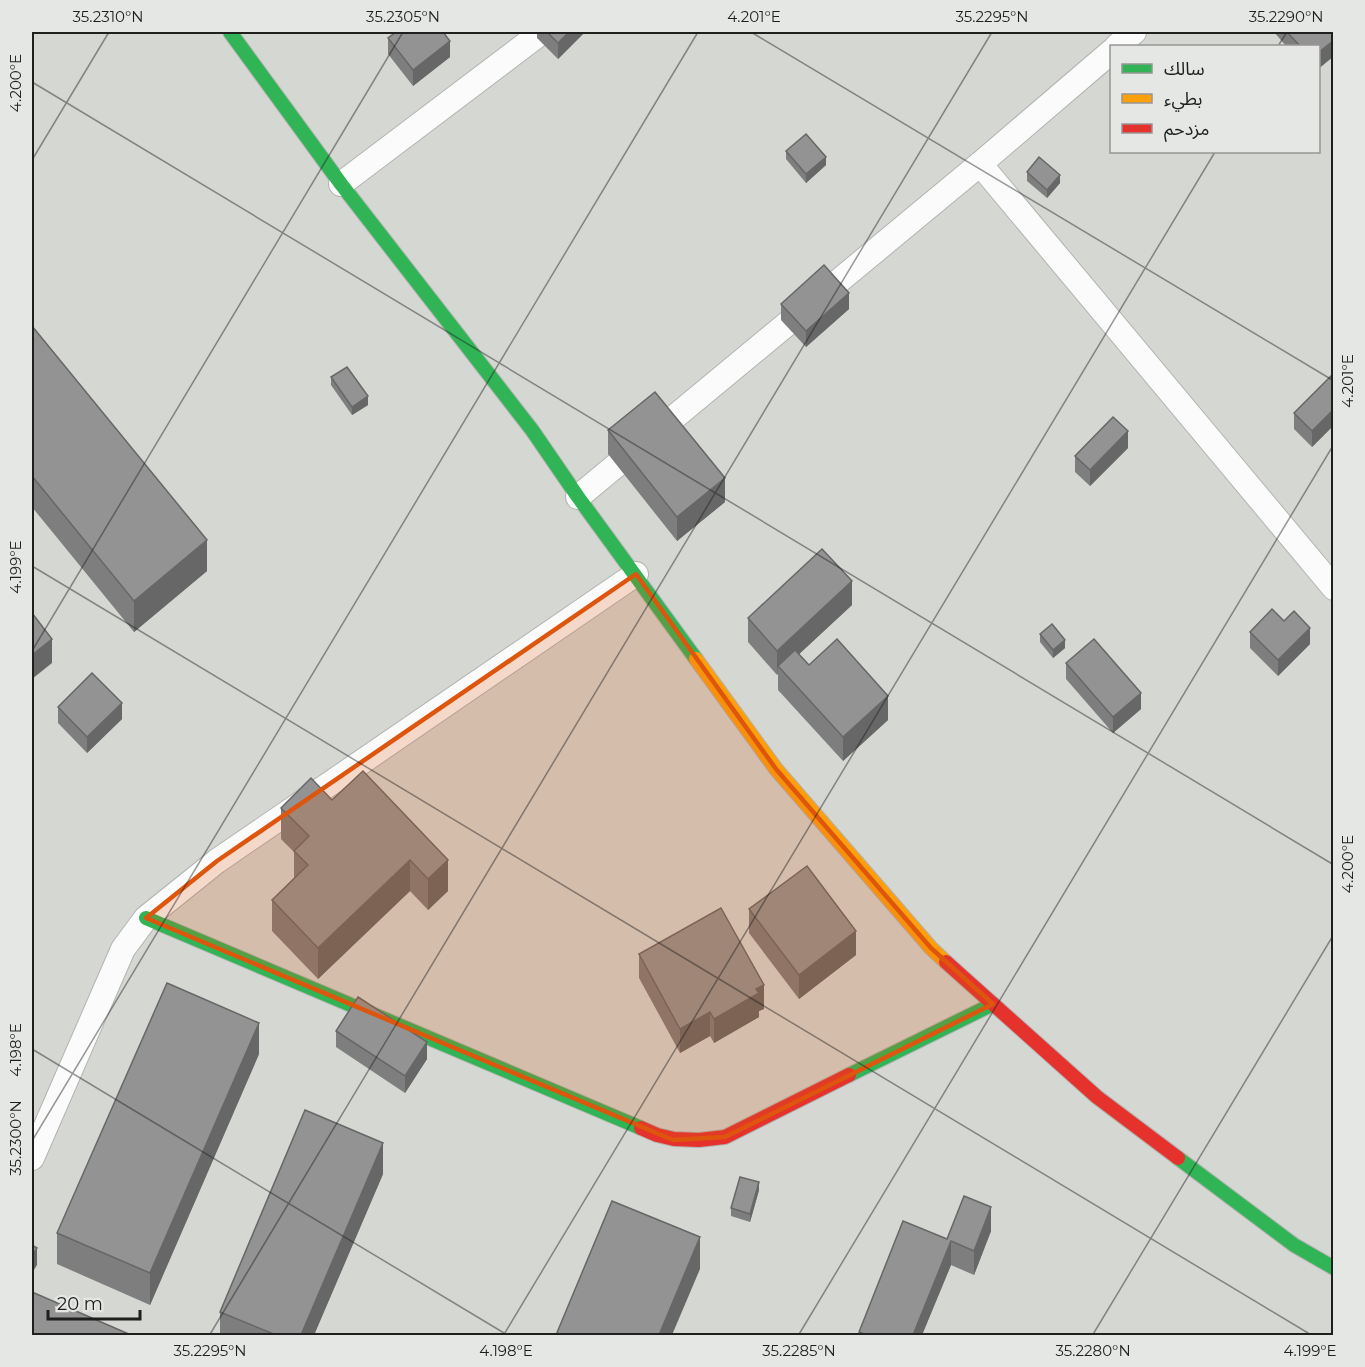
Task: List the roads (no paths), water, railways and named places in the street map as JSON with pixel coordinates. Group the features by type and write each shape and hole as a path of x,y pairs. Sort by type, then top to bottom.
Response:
{"main road":[{"path":"230,32 341,184 532,430 777,769 931,948 1097,1097 1294,1245 1334,1268"},
{"path":"147,918 673,1140 695,1141 725,1137 993,1004"}],"street":[{"path":"341,184 542,32"},
{"path":"1118,45 1134,32"},
{"path":"578,496 980,164 1110,53"},
{"path":"980,164 1334,588"},
{"path":"32,1158 123,949 147,918 217,861 636,574"}]}
